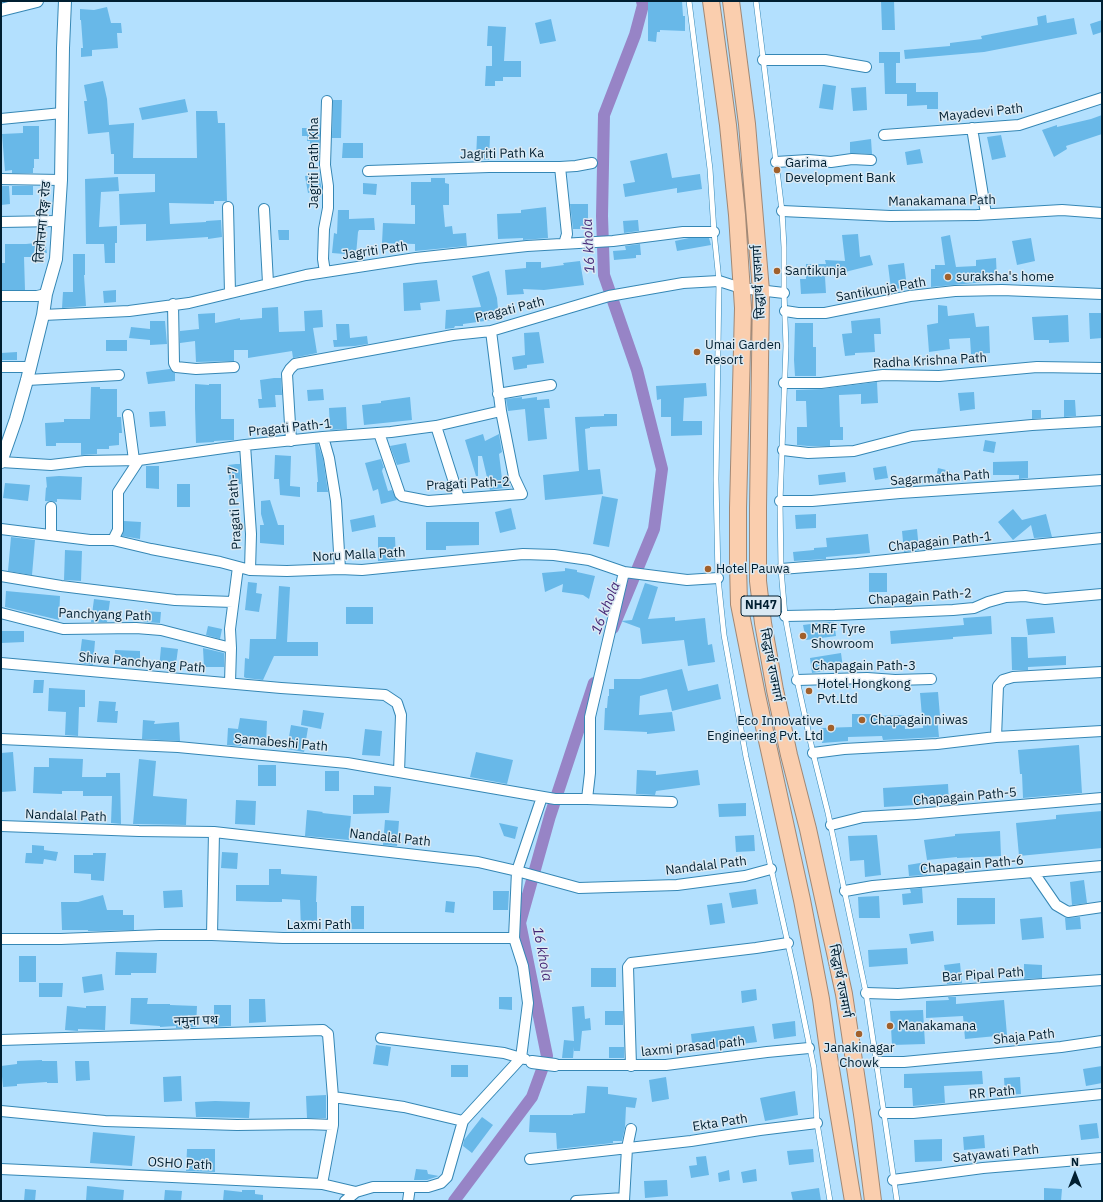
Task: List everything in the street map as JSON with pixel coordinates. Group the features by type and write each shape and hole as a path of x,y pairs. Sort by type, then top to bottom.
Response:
{"highway":[{"name":"सिद्धार्थ राजमार्ग","path":"712,1 737,215 742,308 738,508 739,604 765,734 802,900 821,999 853,1201"},
{"name":"सिद्धार्थ राजमार्ग","path":"731,1 746,124 761,291 758,580 763,623 784,734 808,829 844,994 873,1201"}],"street":[{"path":"1,10 37,1"},
{"name":"तिलोत्तमा रिङ्ग रोड","path":"1,462 16,419 27,380 29,367 43,316 46,294 56,259 61,180 65,1"},
{"path":"763,60 825,60 866,67"},
{"name":"Mayadevi Path","path":"884,135 1019,125 1102,98"},
{"name":"Jagriti Path Kha","path":"325,272 323,259 324,229 328,208 326,165 327,101"},
{"path":"1,118 62,113"},
{"path":"972,128 986,214"},
{"path":"776,162 808,160 831,162 852,159 871,160"},
{"path":"560,167 592,163"},
{"name":"Jagriti Path Ka","path":"368,171 490,167 560,167 567,234 564,244"},
{"path":"1,179 61,180"},
{"path":"228,207 230,293"},
{"path":"264,209 268,284"},
{"name":"Manakamana Path","path":"782,211 890,216 986,214 1062,210 1102,214"},
{"path":"1,222 58,221"},
{"name":"Jagriti Path","path":"43,316 129,311 189,303 306,275 416,258 527,246 613,241 683,232 714,232"},
{"name":"Pragati Path","path":"291,440 287,374 295,364 452,335 491,331 609,296 683,283 719,281 741,288 784,293"},
{"name":"Santikunja Path","path":"785,311 798,313 825,313 910,296 955,291 1002,290 1102,294"},
{"path":"1,296 37,296 46,294"},
{"path":"173,304 174,363 176,367 196,369 234,367"},
{"path":"491,331 500,411"},
{"path":"1,367 29,367"},
{"name":"Radha Krishna Path","path":"784,383 821,383 883,375 939,376 1037,367 1102,368"},
{"path":"27,380 119,375"},
{"path":"498,394 551,385"},
{"name":"Pragati Path-1","path":"1,462 51,465 85,461 137,460 245,445 379,433 436,426 500,411"},
{"name":"Pragati Path-2","path":"379,433 402,496 428,501 522,494 514,477 500,411"},
{"path":"113,540 118,530 118,492 137,460 128,415"},
{"path":"783,450 808,452 854,451 912,436 1032,425 1102,421"},
{"path":"436,426 459,498"},
{"path":"323,437 329,458 336,501 340,569"},
{"name":"Pragati Path-7","path":"245,445 251,534 250,570"},
{"name":"Sagarmatha Path","path":"780,501 812,501 900,493 1102,480"},
{"path":"51,507 51,535"},
{"name":"Noru Malla Path","path":"1,529 90,540 113,540 151,550 250,570 362,570 524,554 554,555 589,560 624,572 687,580 718,578"},
{"name":"Chapagain Path-1","path":"780,569 857,563 1102,538"},
{"path":"230,683 230,629 238,567"},
{"path":"587,799 590,773 590,717 624,572"},
{"path":"1,576 61,586 175,600 233,602"},
{"name":"Chapagain Path-2","path":"785,616 953,610 974,608 1006,597 1025,596 1052,599 1102,594"},
{"name":"Panchyang Path","path":"1,613 63,629 136,628 161,630 231,648"},
{"name":"Shiva Panchyang Path","path":"1,663 281,688 385,695 397,703 401,715 399,772"},
{"path":"996,737 998,686 1003,680 1013,677 1102,672"},
{"name":"Chapagain Path-3","path":"797,680 867,678 895,680 931,679"},
{"path":"813,753 844,749 937,744 996,737 1102,731"},
{"name":"Samabeshi Path","path":"1,739 178,747 347,763 555,799 672,802"},
{"path":"345,1201 356,1192 374,1187 428,1187 441,1183 447,1177 463,1121 521,1058 528,1003 523,966 514,938 517,871 542,797"},
{"name":"Chapagain Path-5","path":"831,825 863,817 924,814 1102,798"},
{"name":"Nandalal Path","path":"1,826 214,832 478,862 578,888 677,884 745,876 771,869"},
{"path":"212,935 214,832"},
{"name":"Chapagain Path-6","path":"845,891 873,886 1102,866"},
{"path":"1034,873 1056,905 1068,912 1102,907"},
{"name":"Laxmi Path","path":"1,939 61,939 160,935 290,938 514,938"},
{"path":"631,1066 628,967 631,963 788,943"},
{"name":"Bar Pipal Path","path":"866,993 898,994 1102,980"},
{"name":"नमुना पथ","path":"1,1040 323,1030 328,1034 333,1097 333,1125 322,1184"},
{"path":"381,1038 504,1053 532,1062 555,1065"},
{"name":"Shaja Path","path":"877,1062 904,1062 1061,1047 1102,1041"},
{"name":"laxmi prasad path","path":"555,1065 666,1065 809,1048"},
{"name":"RR Path","path":"884,1114 913,1113 1102,1094"},
{"path":"333,1097 404,1108 463,1121"},
{"path":"1,1111 105,1121 237,1126 306,1124 333,1125"},
{"name":"Ekta Path","path":"530,1159 691,1141 817,1123"},
{"path":"576,1201 624,1200 627,1148 631,1129"},
{"name":"Satyawati Path","path":"893,1180 983,1168 1102,1158"},
{"name":"OSHO Path","path":"1,1169 322,1184 356,1192"},
{"path":"408,1201 410,1187"}],"lane":[{"path":"689,1 710,169 719,281 716,479 718,578 724,635 743,742 795,975 814,1068 817,1123 830,1201"},
{"path":"756,1 782,211 784,247 786,346 780,501 780,569 785,616 797,680 831,825 866,993 897,1201"}],"building":[{"path":"648,1 682,1 683,16 685,16 685,31 660,30 660,32 657,32 656,42 648,41"},
{"path":"881,1 894,1 895,30 882,30"},
{"path":"107,7 111,23 121,23 122,33 117,33 118,48 92,50 92,56 81,57 81,48 83,48 80,9 94,10"},
{"path":"1046,15 1047,23 1074,18 1077,34 984,52 905,59 904,50 950,46 950,43 982,39 981,36 1038,25 1037,17"},
{"path":"551,19 556,41 540,44 535,23"},
{"path":"1102,20 1102,32 1093,35 1090,24"},
{"path":"488,26 506,27 504,61 521,61 521,77 503,77 503,81 495,81 495,86 485,86 486,66 492,66 492,46 487,46"},
{"path":"879,52 900,52 900,63 896,63 896,83 916,83 916,92 938,92 938,109 927,109 927,105 907,106 907,94 885,94 884,63 879,63"},
{"path":"103,81 107,99 109,125 134,123 133,158 197,158 196,111 217,111 218,123 225,123 227,201 214,201 214,204 169,203 170,224 221,220 222,237 208,239 208,237 146,241 146,224 120,225 119,194 155,192 155,174 114,174 114,154 111,154 109,132 88,134 84,101 87,101 84,85"},
{"path":"823,84 836,86 833,110 819,108"},
{"path":"866,87 867,110 853,111 851,88"},
{"path":"185,99 188,112 142,120 139,108"},
{"path":"333,100 342,100 341,138 332,138"},
{"path":"1102,115 1102,134 1066,146 1067,149 1054,157 1042,130 1057,125 1057,127 1091,119"},
{"path":"23,126 39,126 39,159 34,159 33,173 12,173 12,170 5,171 2,134 23,133"},
{"path":"302,128 320,128 319,160 311,160 310,141 307,141 307,136 302,136"},
{"path":"1001,135 1006,157 992,160 987,137"},
{"path":"477,136 490,136 489,160 476,159"},
{"path":"871,139 872,154 850,153 850,142"},
{"path":"343,143 363,143 363,158 342,158"},
{"path":"920,149 923,163 907,165 905,152"},
{"path":"667,153 672,178 700,174 702,189 677,193 677,188 625,197 623,184 635,182 630,161"},
{"path":"319,174 322,191 308,193 305,176"},
{"path":"118,177 119,191 101,192 99,227 117,226 115,263 105,263 104,244 86,244 85,179"},
{"path":"431,178 445,178 445,183 449,184 449,205 443,205 445,227 452,226 453,234 466,233 467,246 415,251 415,244 382,243 383,223 415,224 415,205 411,205 411,182 431,182"},
{"path":"363,183 377,184 376,195 363,194"},
{"path":"1,186 9,186 10,204 1,205"},
{"path":"12,186 33,186 33,195 12,195"},
{"path":"570,204 588,204 588,229 573,229"},
{"path":"546,207 548,238 523,240 523,238 498,239 497,214 521,213 521,210"},
{"path":"338,210 349,210 349,219 374,218 375,230 359,230 358,232 356,255 332,253 334,233 337,234"},
{"path":"638,220 639,231 624,233 623,221"},
{"path":"278,230 289,230 289,240 279,240"},
{"path":"858,234 860,257 870,255 873,265 825,277 826,293 801,294 800,279 806,279 806,264 826,264 825,260 845,261 842,235"},
{"path":"950,235 956,267 976,266 976,260 996,258 997,281 931,287 931,269 935,269 935,265 945,265 941,237"},
{"path":"689,238 709,238 711,245 677,251 675,241"},
{"path":"1031,238 1035,261 1017,265 1012,241"},
{"path":"45,242 47,253 33,254 33,257 24,257 25,290 1,290 1,263 5,263 5,244"},
{"path":"640,244 641,255 636,255 636,258 614,260 613,251 626,250 625,246"},
{"path":"73,254 85,254 84,275 86,306 62,308 63,292 73,292"},
{"path":"580,261 584,285 544,290 523,289 524,294 507,295 505,270 526,268 526,262 541,262 541,268"},
{"path":"904,263 907,288 891,289 888,265"},
{"path":"489,271 497,298 499,319 463,324 463,326 455,326 454,328 445,329 446,310 481,307 472,276"},
{"path":"437,280 440,301 420,303 421,310 404,311 403,283"},
{"path":"116,290 116,302 104,303 103,291"},
{"path":"938,305 947,306 948,316 974,313 976,327 989,326 990,353 971,354 970,338 949,339 950,349 929,352 927,325 938,323"},
{"path":"278,307 279,332 305,331 304,311 322,310 323,327 313,328 317,353 293,358 292,351 248,358 248,350 234,350 234,361 196,362 195,341 180,343 180,331 199,329 198,314 215,313 215,323 240,318 240,320 262,318 262,308"},
{"path":"1089,313 1102,313 1102,338 1090,339"},
{"path":"1068,315 1069,342 1049,343 1049,340 1034,340 1032,317"},
{"path":"880,318 881,334 874,334 875,352 855,353 855,355 845,356 842,334 852,333 851,321"},
{"path":"150,321 165,321 167,344 150,345 150,340 129,338 131,327 150,329"},
{"path":"795,323 813,323 813,347 816,347 816,376 795,376"},
{"path":"336,324 349,324 350,338 367,336 368,344 334,347 333,340 337,340"},
{"path":"539,332 544,363 527,365 527,368 514,370 512,357 525,355 524,333"},
{"path":"106,340 127,340 127,351 106,351"},
{"path":"17,352 17,360 1,360 1,353"},
{"path":"170,369 175,373 175,381 148,384 146,372"},
{"path":"281,378 282,395 275,395 276,407 259,408 258,399 262,399 260,380"},
{"path":"877,382 878,403 861,404 861,394 839,395 840,427 843,427 843,440 830,440 830,446 797,445 797,427 807,427 806,401 796,401 796,390 822,389"},
{"path":"706,383 707,396 684,398 683,421 702,421 702,435 671,436 671,417 661,417 661,399 657,400 656,386"},
{"path":"195,384 221,384 221,419 234,419 234,440 196,443"},
{"path":"91,387 100,387 100,389 117,389 117,417 121,417 122,433 119,433 119,445 109,446 109,449 97,449 97,454 81,455 81,443 56,443 56,446 46,446 45,423 64,422 64,419 90,419"},
{"path":"323,389 324,400 308,401 307,390"},
{"path":"974,392 975,409 960,411 958,393"},
{"path":"410,397 412,420 364,425 362,405"},
{"path":"522,397 522,399 537,397 537,400 549,399 550,408 544,408 547,439 528,441 525,409 508,411 506,399"},
{"path":"1064,400 1075,400 1076,416 1064,417"},
{"path":"346,407 347,429 330,430 329,408"},
{"path":"1032,410 1041,410 1041,418 1032,419"},
{"path":"165,411 166,426 150,427 149,412"},
{"path":"604,414 617,414 617,426 590,427 585,429 588,470 600,469 603,494 545,500 543,475 579,471 575,417 604,416"},
{"path":"483,434 485,441 499,434 502,452 499,454 502,479 508,478 511,487 490,490 482,456 478,456 478,476 476,476 465,440"},
{"path":"985,440 996,442 994,453 983,451"},
{"path":"406,443 410,462 397,465 390,446"},
{"path":"315,444 318,444 323,459 328,492 317,492 318,482"},
{"path":"275,455 291,456 290,486 300,487 300,497 280,495 279,479 274,479"},
{"path":"381,459 384,468 382,471 388,491 392,490 397,500 381,504 378,489 373,491 365,463"},
{"path":"1028,461 1028,478 1019,479 1019,475 993,475 993,462"},
{"path":"240,464 241,484 230,485 228,465"},
{"path":"146,466 159,466 159,489 146,488"},
{"path":"886,466 888,478 875,480 873,468"},
{"path":"938,468 950,471 948,481 936,479"},
{"path":"845,472 846,482 819,485 818,475"},
{"path":"46,477 82,477 81,500 57,499 57,502 45,501 46,487 47,488"},
{"path":"5,483 30,485 28,501 3,498"},
{"path":"177,484 190,484 190,507 177,507"},
{"path":"602,496 618,499 609,547 593,544"},
{"path":"270,500 278,525 284,525 284,545 260,543 260,525 264,525 261,514 261,501"},
{"path":"511,508 516,529 500,533 495,512"},
{"path":"1013,509 1022,520 1046,514 1052,537 1034,538 1031,525 1013,540 998,522"},
{"path":"816,514 816,528 796,529 795,515"},
{"path":"374,515 376,527 352,532 350,520"},
{"path":"124,521 141,522 140,539 122,536"},
{"path":"426,522 479,522 479,545 446,546 446,550 426,550"},
{"path":"917,529 919,550 904,552 902,531"},
{"path":"868,534 870,553 826,557 826,559 794,561 793,552 827,547 826,538"},
{"path":"11,537 35,540 32,575 8,571"},
{"path":"378,537 395,537 396,560 378,561"},
{"path":"65,550 82,551 81,581 64,580"},
{"path":"565,568 595,576 589,599 583,595 562,592 563,584 545,592 542,573 565,571"},
{"path":"869,573 887,573 887,592 869,592"},
{"path":"248,582 257,583 256,593 262,594 259,612 245,610"},
{"path":"645,583 658,587 648,619 675,617 675,621 705,618 708,645 712,644 715,662 688,666 684,640 642,644 640,628 621,621 632,620"},
{"path":"279,586 290,587 287,642 318,642 318,656 274,656 263,680 246,678 244,677 245,658 249,659 250,639 276,639"},
{"path":"6,591 60,596 59,620 5,607"},
{"path":"94,599 110,601 107,622 91,622"},
{"path":"346,607 373,607 373,624 346,624"},
{"path":"144,611 161,612 160,623 143,622"},
{"path":"991,616 992,634 891,644 890,631 964,625 963,618"},
{"path":"1053,617 1055,633 1028,635 1026,619"},
{"path":"834,622 836,636 806,640 803,625"},
{"path":"208,626 222,629 220,639 206,635"},
{"path":"1,631 24,631 24,642 1,643"},
{"path":"1011,637 1027,637 1028,658 1066,656 1066,665 1028,667 1028,670 1012,670"},
{"path":"82,639 95,641 93,665 79,663"},
{"path":"161,647 178,649 175,671 159,669"},
{"path":"203,648 224,653 224,667 204,667"},
{"path":"115,650 140,651 140,661 115,660"},
{"path":"841,653 843,668 812,673 810,658"},
{"path":"682,669 688,691 718,684 721,699 672,711 667,689 640,696 639,715 672,712 675,731 647,734 647,732 604,730 605,708 607,708 609,689 614,689 614,679 640,679"},
{"path":"34,680 44,680 43,693 33,693"},
{"path":"49,688 85,690 85,707 79,707 78,736 65,735 66,712 48,711"},
{"path":"938,692 940,716 937,716 939,737 883,740 882,736 848,737 848,741 822,743 821,728 852,727 852,714 872,714 872,716 904,715 905,729 923,728 920,693"},
{"path":"99,701 116,702 115,711 118,711 117,723 97,722"},
{"path":"303,710 324,713 321,729 301,725"},
{"path":"240,718 267,721 266,744 242,742 241,746 227,745 228,728 238,729"},
{"path":"143,720 155,721 154,724 179,722 180,741 142,739"},
{"path":"291,725 308,728 304,752 287,749"},
{"path":"365,729 382,731 380,756 362,755"},
{"path":"1079,745 1082,793 1023,798 1022,774 1020,774 1018,750"},
{"path":"13,752 16,791 1,792 1,753"},
{"path":"476,752 513,760 507,784 470,777"},
{"path":"49,758 83,759 82,777 106,777 106,773 120,773 121,824 111,823 112,796 83,796 83,791 62,791 62,794 33,793 34,767 49,767"},
{"path":"139,759 156,761 153,796 187,799 186,825 133,824"},
{"path":"258,765 276,765 276,786 258,786"},
{"path":"637,770 656,771 656,775 698,770 700,785 656,791 655,795 636,794"},
{"path":"325,771 339,771 339,791 325,791"},
{"path":"948,784 949,803 884,807 883,788"},
{"path":"374,786 391,787 389,813 353,814 353,795 374,795"},
{"path":"236,800 256,801 255,825 235,824"},
{"path":"746,803 746,816 719,817 718,804"},
{"path":"307,810 351,816 349,840 305,836"},
{"path":"1102,811 1102,848 1019,856 1016,823 1056,819 1056,815"},
{"path":"385,820 399,821 397,846 383,845"},
{"path":"499,823 518,827 515,839 504,836"},
{"path":"1000,831 1001,856 957,857 927,860 924,840 955,836 955,834"},
{"path":"754,835 755,851 736,852 735,836"},
{"path":"877,835 881,875 865,877 864,860 850,861 848,836"},
{"path":"32,845 44,846 44,850 58,852 56,861 44,859 43,864 25,863 26,853 32,853"},
{"path":"222,852 238,853 237,869 221,868"},
{"path":"93,853 106,853 104,881 91,880 91,874 74,873 74,855 93,855"},
{"path":"926,862 927,875 909,876 908,865"},
{"path":"269,869 281,869 281,874 317,876 317,930 301,930 300,900 282,899 282,902 236,901 236,885 269,885"},
{"path":"1084,880 1087,903 1072,905 1070,882"},
{"path":"922,888 923,903 903,905 902,894 911,893 910,889"},
{"path":"756,889 758,904 732,908 729,893"},
{"path":"182,890 183,907 164,908 163,891"},
{"path":"493,891 509,891 508,910 493,910"},
{"path":"103,895 107,910 123,910 123,915 134,915 134,930 62,930 61,902 78,902"},
{"path":"879,896 880,918 859,918 858,897"},
{"path":"957,898 995,898 995,924 957,925"},
{"path":"446,901 455,902 454,913 445,912"},
{"path":"722,903 725,923 710,925 707,905"},
{"path":"351,906 364,906 364,929 351,929"},
{"path":"1042,917 1044,938 1022,940 1020,919"},
{"path":"1080,917 1081,929 1066,930 1065,918"},
{"path":"933,931 934,941 911,944 909,934"},
{"path":"907,948 908,964 869,967 868,950"},
{"path":"116,952 157,953 156,973 131,973 131,975 115,975"},
{"path":"19,956 36,956 36,982 19,982"},
{"path":"960,963 962,983 947,984 944,965"},
{"path":"1024,964 1042,965 1042,978 1024,979"},
{"path":"591,968 616,968 616,987 591,987"},
{"path":"102,974 104,990 84,993 82,977"},
{"path":"39,983 63,983 62,997 39,997"},
{"path":"756,989 757,1000 742,1003 741,991"},
{"path":"499,997 512,997 512,1010 499,1009"},
{"path":"948,997 956,997 956,1004 1004,1000 1007,1035 965,1039 963,1016 926,1018 926,1001 949,1000"},
{"path":"131,998 148,998 147,1004 197,1006 196,1027 176,1028 176,1026 160,1027 130,1024"},
{"path":"249,999 265,999 266,1022 249,1023"},
{"path":"214,1005 231,1005 231,1026 214,1027"},
{"path":"67,1006 86,1008 86,1006 106,1006 105,1030 65,1030"},
{"path":"584,1006 585,1019 590,1018 591,1030 582,1031 580,1051 574,1051 574,1047 573,1058 562,1058 564,1040 574,1041 572,1007"},
{"path":"923,1010 925,1044 892,1045 890,1011"},
{"path":"605,1011 623,1011 623,1025 605,1025"},
{"path":"795,1021 796,1036 774,1039 772,1024"},
{"path":"754,1026 757,1042 709,1048 708,1041 692,1043 691,1034"},
{"path":"376,1045 391,1047 388,1066 373,1064"},
{"path":"609,1047 624,1047 624,1058 609,1058"},
{"path":"17,1061 57,1061 58,1083 47,1082 17,1084 17,1086 3,1087 1,1066 17,1064"},
{"path":"75,1061 89,1061 90,1080 76,1081"},
{"path":"451,1065 468,1065 468,1077 451,1077"},
{"path":"1102,1066 1102,1083 1086,1086 1083,1069"},
{"path":"982,1071 983,1084 944,1086 945,1103 913,1106 912,1088 904,1088 904,1074"},
{"path":"181,1076 182,1101 164,1102 163,1077"},
{"path":"666,1077 669,1099 652,1102 649,1080"},
{"path":"1020,1077 1021,1094 1005,1095 1004,1078"},
{"path":"587,1086 608,1087 608,1094 637,1098 635,1108 626,1107 625,1127 622,1141 557,1149 556,1133 529,1132 530,1115 573,1115 585,1113"},
{"path":"795,1091 798,1115 765,1121 760,1098"},
{"path":"326,1095 326,1118 307,1118 306,1096"},
{"path":"195,1102 250,1102 249,1118 196,1117"},
{"path":"482,1117 493,1125 472,1153 463,1146 464,1140"},
{"path":"1097,1123 1099,1138 1081,1140 1079,1125"},
{"path":"93,1132 135,1136 132,1166 90,1163"},
{"path":"984,1135 985,1148 964,1150 963,1137"},
{"path":"942,1139 942,1161 915,1162 914,1140"},
{"path":"187,1149 215,1149 215,1172 186,1171"},
{"path":"813,1149 814,1162 789,1165 787,1151"},
{"path":"706,1156 709,1175 691,1178 689,1166 697,1165 696,1157"},
{"path":"416,1169 427,1170 428,1174 439,1176 427,1180 414,1180"},
{"path":"756,1169 757,1181 743,1183 741,1172"},
{"path":"729,1170 730,1180 719,1182 718,1173"},
{"path":"667,1180 668,1196 645,1198 644,1181"},
{"path":"87,1186 124,1190 123,1201 86,1201"},
{"path":"819,1188 821,1201 793,1201 791,1192"},
{"path":"1044,1188 1062,1189 1061,1201 1044,1201"},
{"path":"25,1189 36,1190 35,1201 24,1201"},
{"path":"165,1190 182,1191 181,1201 164,1201"},
{"path":"224,1190 242,1192 242,1190 255,1190 255,1194 263,1195 263,1201 223,1201"}],"waterway":[{"name":"16 khola","path":"613,628 654,529 662,469 637,370 604,275 602,216 604,115 635,35 643,5 642,1"},
{"name":"16 khola","path":"454,1201 532,1097 547,1056 520,923 550,816 594,683"}],"place":[{"name":"Garima Development Bank","path":"777,170"},
{"name":"Santikunja","path":"777,271"},
{"name":"suraksha's home","path":"948,277"},
{"name":"Umai Garden Resort","path":"697,352"},
{"name":"Hotel Pauwa","path":"708,569"},
{"name":"MRF Tyre Showroom","path":"803,636"},
{"name":"Hotel Hongkong Pvt.Ltd","path":"809,691"},
{"name":"Chapagain niwas","path":"862,720"},
{"name":"Eco Innovative Engineering Pvt. Ltd","path":"831,728"},
{"name":"Manakamana","path":"890,1026"},
{"name":"Janakinagar Chowk","path":"859,1034"}]}
